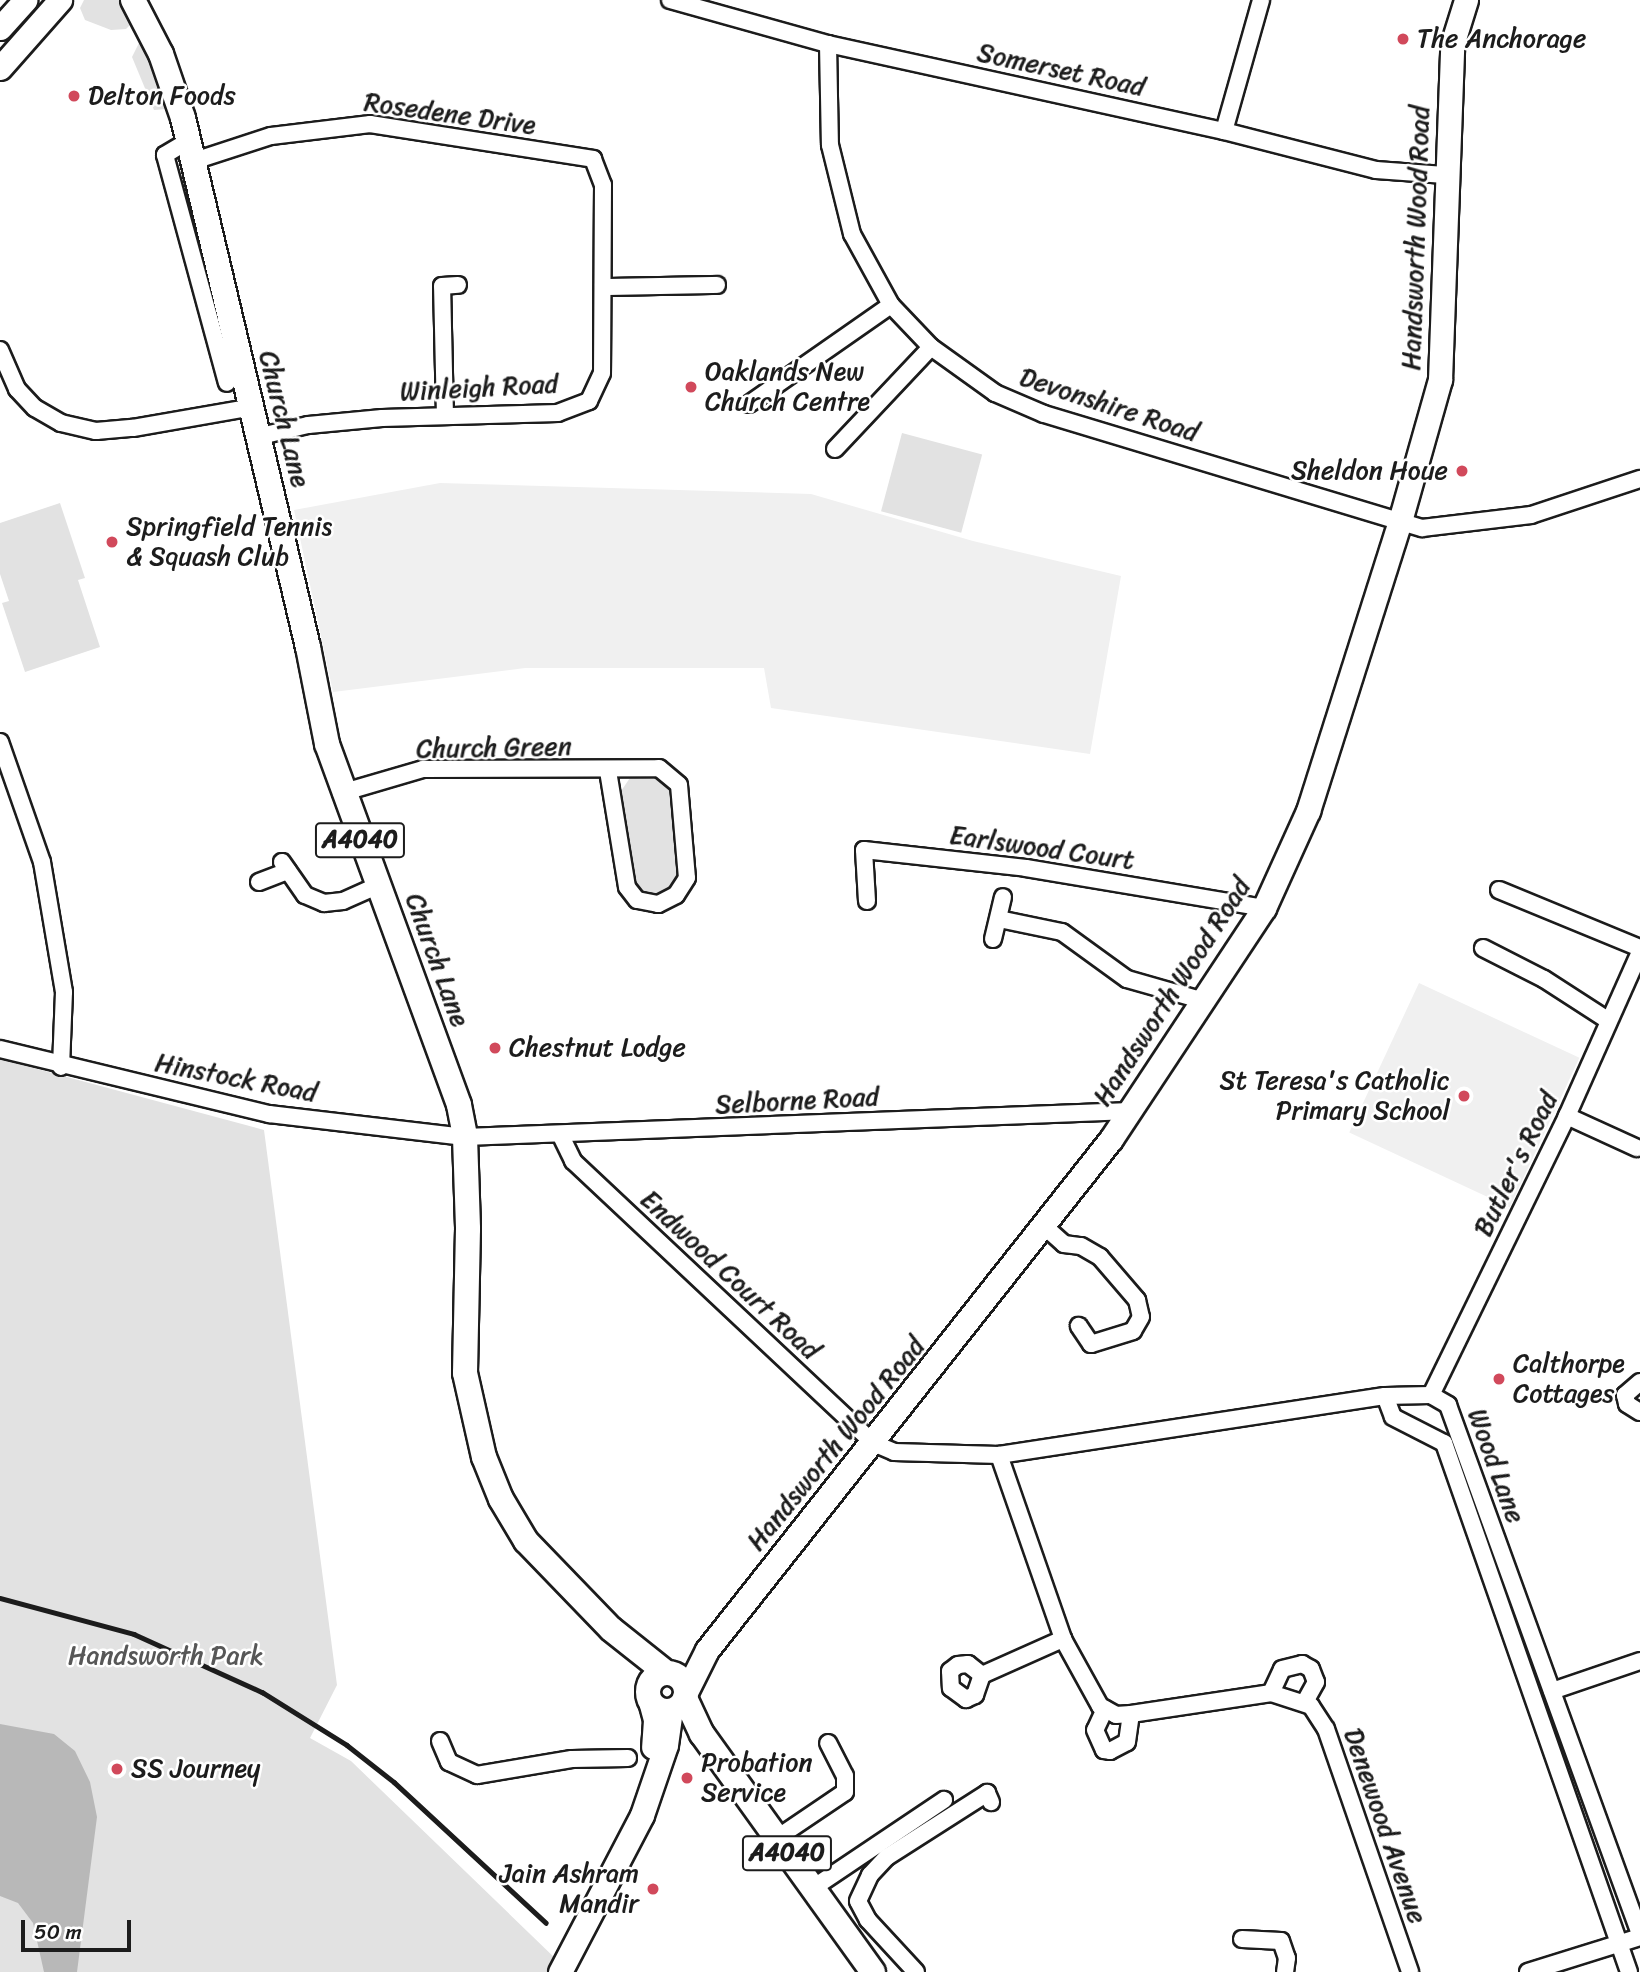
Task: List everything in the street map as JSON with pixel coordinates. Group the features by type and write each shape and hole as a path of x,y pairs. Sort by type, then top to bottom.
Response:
{"main road":[{"path":"0,28 25,0"},
{"path":"0,68 60,0"},
{"name":"Church Lane","path":"133,0 161,54 191,151 248,408 341,793 379,885 459,1104 466,1137 463,1351 484,1457 501,1499 526,1541 624,1640 668,1690"},
{"name":"Handsworth Wood Road","path":"668,1690 707,1650 1044,1226 1130,1111 1264,908 1308,811 1401,521 1440,380 1445,174 1452,45 1466,0"},
{"path":"560,1972 565,1954 626,1850 666,1745 668,1690"},
{"name":"A4040","path":"668,1690 873,1972"}],"street":[{"name":"Somerset Road","path":"670,0 828,44 1224,131 1376,170 1445,174"},
{"path":"1224,131 1261,0"},
{"name":"Devonshire Road","path":"828,44 830,145 837,184 852,234 891,305 931,347 995,393 1044,414 1422,528 1531,515 1640,480"},
{"name":"Rosedene Drive","path":"191,151 271,136 370,124 593,159 603,186"},
{"name":"Church Lane","path":"191,151 165,155 227,383"},
{"name":"Winleigh Road","path":"256,437 308,425 445,416 558,413 589,401 602,373 603,186"},
{"path":"445,416 442,286 458,285"},
{"path":"603,287 717,285"},
{"path":"749,404 891,305"},
{"path":"835,449 931,347"},
{"path":"0,350 17,389 35,408 61,423 96,430 133,428 248,408"},
{"path":"0,742 42,862 64,992 61,1067"},
{"name":"Church Green","path":"341,793 424,769 608,771 659,768 679,785 687,878 677,895 658,904 637,901 627,887 608,771"},
{"name":"Earlswood Court","path":"867,901 864,850 1026,868 1264,908"},
{"path":"258,882 285,867 305,895 324,903 344,901 379,885"},
{"path":"1499,890 1640,950"},
{"path":"993,939 1003,897"},
{"path":"999,919 1062,932 1127,979 1204,1001"},
{"path":"1483,948 1544,979 1609,1021"},
{"name":"Butler's Road","path":"1431,1395 1567,1116 1640,950"},
{"name":"Hinstock Road","path":"0,1049 61,1067 269,1114 466,1137"},
{"name":"Selborne Road","path":"466,1137 561,1136 1130,1111"},
{"path":"1567,1116 1637,1148"},
{"name":"Endwood Court Road","path":"561,1136 573,1161 873,1443"},
{"path":"1044,1226 1064,1244 1081,1246 1100,1257 1137,1300 1141,1317 1133,1331 1091,1344 1079,1326"},
{"path":"1640,1382 1625,1395 1627,1404 1640,1412"},
{"name":"Wood Lane","path":"873,1443 894,1452 999,1455 1385,1396 1431,1395 1448,1405 1640,1936"},
{"path":"1385,1396 1393,1417 1444,1443 1629,1972"},
{"path":"999,1455 1063,1639 1105,1709 1130,1714 1271,1693 1305,1702 1316,1682 1311,1669 1302,1664 1282,1669 1271,1693"},
{"path":"982,1675 1063,1639"},
{"path":"1552,1691 1640,1661"},
{"name":"Denewood Avenue","path":"1305,1702 1326,1729 1410,1972"},
{"path":"1105,1709 1095,1730 1104,1750 1110,1751 1127,1742 1130,1714"},
{"path":"440,1741 449,1762 477,1775 572,1759 628,1758"},
{"path":"777,1838 845,1792 845,1776 828,1743"},
{"path":"916,1972 868,1920 858,1901 870,1875 887,1857 987,1793 991,1802"},
{"path":"813,1888 944,1800"},
{"path":"1528,1972 1640,1936"},
{"path":"1242,1939 1285,1938 1285,1972"}],"shaded area":[{"path":"440,483 811,494 973,541 1121,576 1090,754 771,708 764,668 525,668 333,692 294,510"},
{"name":"St Teresa's Catholic Primary School","path":"1419,983 1579,1058 1510,1207 1349,1133"},
{"path":"0,1724 54,1734 75,1751 90,1782 97,1817 77,1972 44,1972 33,1923 18,1903 0,1896"}],"green space":[{"path":"84,0 119,0 132,23 126,29 111,30 85,20 80,8"},
{"path":"142,37 167,109 154,110 132,57"},
{"path":"186,159 228,363 175,165"},
{"path":"902,433 982,454 961,533 881,511"},
{"path":"60,503 85,578 78,580 100,647 25,672 2,603 9,601 0,574 0,523"},
{"path":"632,775 653,775 669,785 681,874 673,888 655,897 634,886 619,794"},
{"name":"Handsworth Park","path":"0,1059 264,1130 337,1685 310,1738 351,1761 558,1961 553,1972 0,1972"}],"railway":[{"path":"0,1598 134,1634 262,1692 347,1745 394,1782 546,1923"}],"place":[{"name":"The Anchorage","path":"1403,39"},
{"name":"Delton Foods","path":"74,96"},
{"name":"Oaklands New Church Centre","path":"691,387"},
{"name":"Sheldon Houe","path":"1462,471"},
{"name":"Springfield Tennis & Squash Club","path":"112,542"},
{"name":"Chestnut Lodge","path":"495,1048"},
{"name":"St Teresa's Catholic Primary School","path":"1464,1096"},
{"name":"Calthorpe Cottages","path":"1499,1379"},
{"name":"SS Journey","path":"117,1769"},
{"name":"Probation Service","path":"687,1778"},
{"name":"Jain Ashram Mandir","path":"653,1889"}]}
